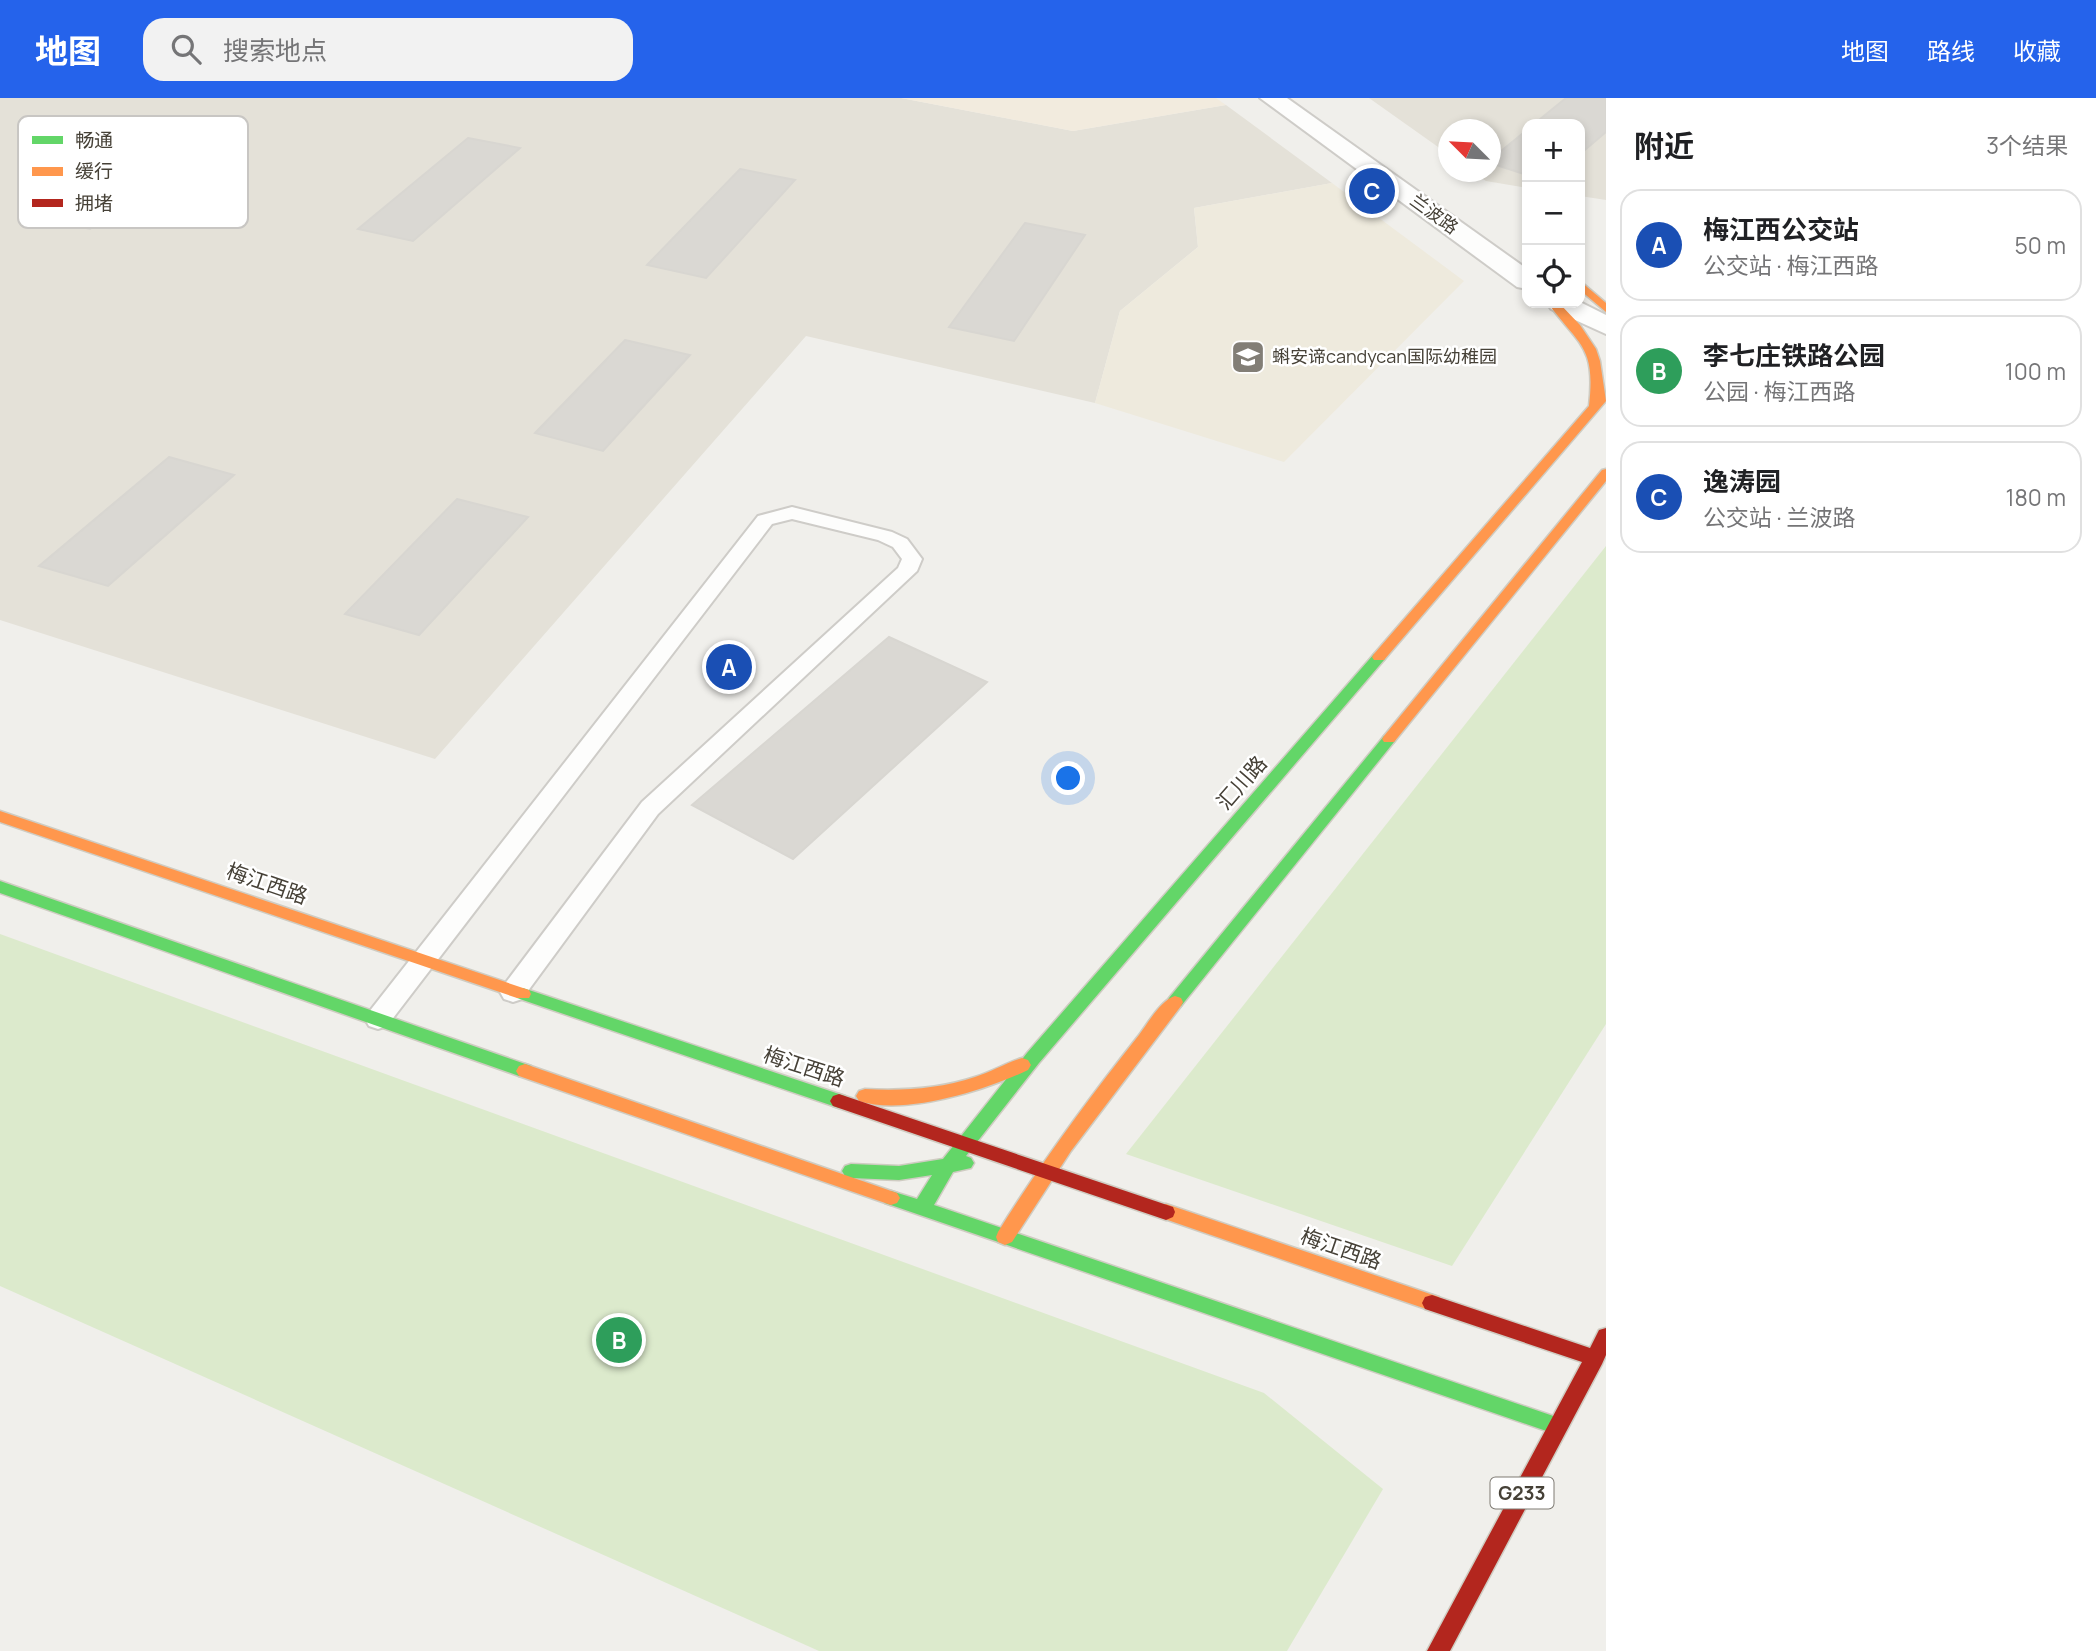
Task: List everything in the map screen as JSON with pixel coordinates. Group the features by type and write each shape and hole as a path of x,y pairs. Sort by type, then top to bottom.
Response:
{"main road":[{"path":"1585,289 1606,309"},
{"path":"1558,308 1581,332 1595,352 1602,376 1601,401"},
{"name":"汇川路","path":"922,1208 947,1167 1033,1058 1601,401"},
{"path":"1005,1237 1045,1170 1103,1091 1606,473"},
{"name":"梅江西路","path":"0,816 1595,1358"},
{"path":"0,887 776,1159 1558,1426"},
{"path":"807,1090 892,1098 929,1097 962,1092 992,1082 1033,1058"},
{"path":"1062,1123 1103,1091"},
{"path":"776,1159 878,1173 947,1167 1000,1154 1021,1144"},
{"name":"G233","path":"1438,1651 1606,1336"}],"street":[{"name":"兰波路","path":"1272,98 1522,277"},
{"name":"兰波路","path":"1311,98 1483,219"},
{"path":"1585,286 1606,296"},
{"path":"1571,308 1606,326"}],"lane":[{"path":"378,1019 765,520 792,513 900,543 912,559 908,571 650,808 513,992"}],"shaded area":[{"path":"0,98 901,98 1073,131 1226,105 1332,183 1194,208 1198,247 1120,311 1095,403 806,336 435,759 0,620"},
{"path":"901,98 1216,98 1226,105 1073,131"},
{"path":"1369,98 1606,98 1606,200 1585,197 1585,119 1522,119 1522,187 1492,182 1501,182 1501,119 1438,119 1438,147"},
{"name":"蝌安谛candycan国际幼稚园","path":"1332,183 1464,281 1284,462 1095,403 1120,311 1198,247 1194,208"}],"green space":[{"path":"1606,546 1606,1024 1452,1266 1126,1154"},
{"path":"0,934 1264,1393 1383,1489 1287,1651 819,1651 0,1286"}],"building":[{"path":"1566,98 1606,98 1606,132 1585,150 1585,119 1540,119"},
{"path":"1522,134 1522,173 1501,167 1501,151"},
{"path":"468,138 520,148 413,241 358,229"},
{"path":"740,169 795,180 706,278 647,265"},
{"path":"1025,223 1085,235 1014,341 949,327"},
{"path":"625,340 690,355 603,451 535,433"},
{"path":"169,457 234,475 108,586 39,566"},
{"path":"457,499 528,517 419,635 345,614"},
{"path":"889,637 987,682 793,859 692,805"}],"traffic: fast":[{"path":"922,1208 947,1167 1033,1058 1379,657"},
{"path":"1175,1002 1389,739"},
{"path":"0,887 525,1071"},
{"path":"523,994 839,1101"},
{"path":"851,1171 899,1173 965,1163"},
{"path":"891,1198 1558,1426"}],"traffic: slow":[{"path":"1585,289 1606,309"},
{"path":"1558,308 1584,338 1590,349 1597,374 1595,407"},
{"path":"1379,657 1606,394"},
{"path":"1389,739 1606,473"},
{"path":"0,816 523,994"},
{"path":"1005,1237 1065,1146 1175,1002"},
{"path":"865,1096 946,1092 984,1081 1022,1065"},
{"path":"525,1071 891,1198"},
{"path":"1166,1212 1432,1303"}],"traffic: jam":[{"path":"839,1101 1166,1212"},
{"path":"1432,1303 1595,1358"},
{"path":"1438,1651 1606,1336"}],"place":[{"name":"逸涛园","path":"1372,191"},
{"name":"蝌安谛candycan国际幼稚园","path":"1248,357"},
{"name":"梅江西公交站","path":"729,667"},
{"name":"李七庄铁路公园","path":"619,1340"}]}
